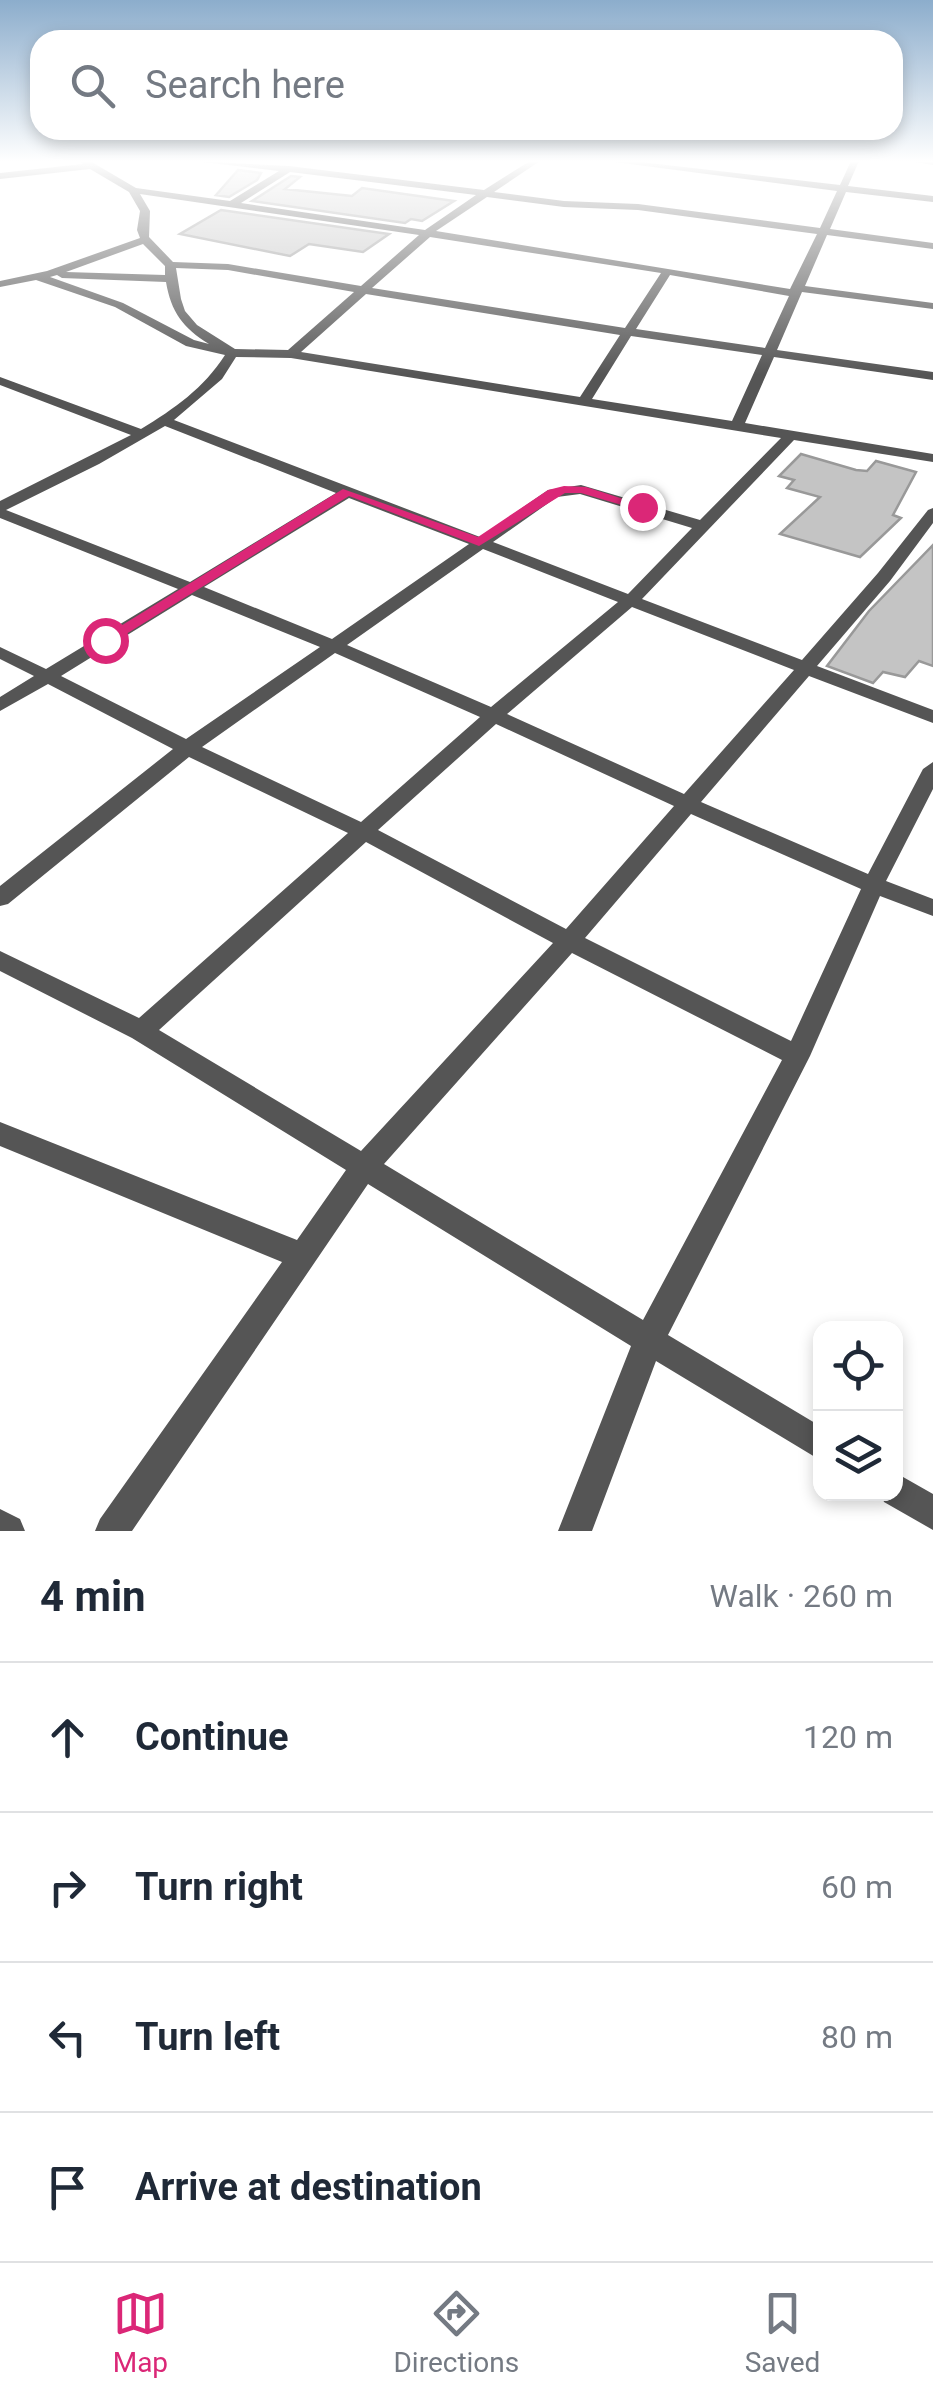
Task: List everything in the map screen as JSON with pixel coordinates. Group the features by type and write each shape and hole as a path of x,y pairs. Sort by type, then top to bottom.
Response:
{"street":[{"path":"141,232 170,272 172,301 188,324 232,353"},
{"path":"428,232 794,290 933,306"},
{"path":"810,232 933,246"},
{"path":"291,354 432,233"},
{"path":"736,427 821,234"},
{"path":"0,284 44,275 145,240"},
{"path":"44,275 228,267 933,376"},
{"path":"583,402 668,270"},
{"path":"44,275 119,305 190,343 232,353 291,354 933,458"},
{"path":"0,510 190,406 228,364 232,353"},
{"path":"0,381 140,434"},
{"path":"164,422 933,716"},
{"path":"140,1031 494,715 632,599 792,436"},
{"path":"0,898 187,748 553,492 581,489 703,526"},
{"path":"0,705 348,492"},
{"path":"0,510 494,715 685,804 933,908"},
{"path":"112,1531 364,1167 569,941 884,577 933,514"},
{"path":"0,652 187,748 366,832 796,1056"},
{"path":"575,1531 648,1340 796,1056 873,886 933,769"},
{"path":"0,960 140,1031 813,1440"},
{"path":"0,1134 302,1256"},
{"path":"903,1494 933,1513"},
{"path":"0,1526 8,1531"}],"building":[{"path":"180,234 389,234 363,252 309,244 290,256"},
{"path":"801,454 856,470 867,471 876,461 916,472 893,515 901,518 860,557 780,534 820,497 787,488 794,480 779,476"},
{"path":"933,545 933,666 919,661 905,677 883,672 873,683 827,666 869,611"}],"route":[{"path":"105,640 348,492 479,542 553,492 564,489 581,489 642,507"}]}
